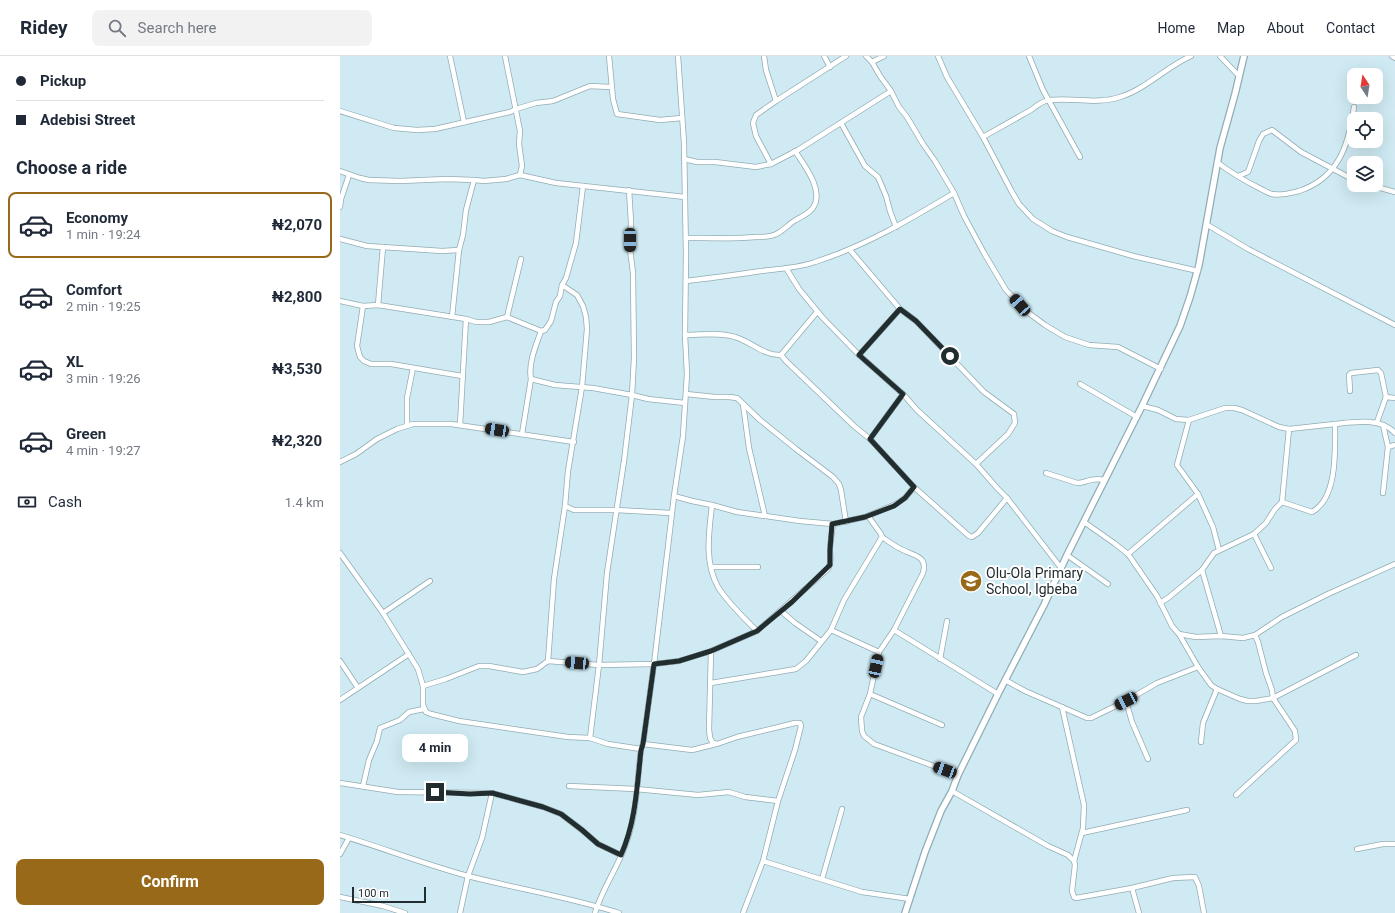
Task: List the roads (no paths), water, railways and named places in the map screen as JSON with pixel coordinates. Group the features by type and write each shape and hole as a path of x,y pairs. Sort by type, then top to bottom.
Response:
{"street":[{"path":"450,56 464,122"},
{"path":"505,56 520,131 519,144 522,166 520,175"},
{"path":"609,56 611,87 617,114 660,120 682,118"},
{"path":"595,913 621,855 631,830 634,816 641,750 654,664 671,513 683,436 687,374 685,335 686,238 684,159 678,56"},
{"path":"764,56 766,70 776,101"},
{"path":"824,56 830,67"},
{"path":"771,164 756,136 753,123 756,115 846,56"},
{"path":"866,56 872,62 880,76 892,91 899,107 935,161 954,193 964,216 984,253 1006,290 1026,311 1045,326 1065,337 1089,344 1118,347 1161,369"},
{"path":"872,62 884,56"},
{"path":"938,56 947,77 983,137 1019,204 1033,219 1052,231 1067,237 1133,256 1198,271"},
{"path":"1029,56 1048,100 1080,157"},
{"path":"983,137 1048,100 1069,99 1093,101 1118,98 1129,94 1164,70 1191,56"},
{"path":"1220,56 1239,76"},
{"path":"905,913 935,826 958,775 1161,369 1180,326 1198,271 1217,162 1244,56"},
{"path":"340,111 380,124 405,129 435,129 510,112 536,103 553,101 590,86 611,87"},
{"path":"684,159 697,162 715,162 756,167 771,164 795,151 892,91"},
{"path":"1217,162 1244,181 1271,194 1280,195 1309,188 1318,183 1332,168 1344,149 1348,139 1354,107"},
{"path":"841,123 865,166 878,177 896,227"},
{"path":"1238,176 1248,172 1259,141 1263,134 1272,130 1301,152 1347,176"},
{"path":"686,238 743,238 776,235 795,220 808,213 816,202 815,186 812,177 795,151"},
{"path":"340,171 360,178 400,181 447,179 484,181 506,179 520,175 556,183 685,197"},
{"path":"340,207 341,199 349,175"},
{"path":"452,317 459,250 463,235 466,210 474,180"},
{"path":"522,434 531,379 530,373 533,354 541,331 545,330 550,321 556,302 560,296 562,284 566,278 576,243 583,186"},
{"path":"1383,189 1395,192"},
{"path":"590,738 599,665 607,573 624,461 632,395 634,358 633,273 630,249 631,222 629,190"},
{"path":"686,281 786,268 816,262 850,250 896,227 954,193"},
{"path":"1206,224 1248,249 1395,325"},
{"path":"340,239 367,246 442,251 459,250"},
{"path":"378,305 383,247"},
{"path":"850,250 900,309 916,321 984,392 1014,414 1015,423 1008,434 976,464"},
{"path":"507,317 521,259"},
{"path":"786,268 799,289 817,312 859,355 903,394 917,410 976,464 1007,498 1061,568"},
{"path":"548,661 554,579 565,506 568,471 582,387 587,329 583,306 577,295 562,284"},
{"path":"340,301 363,306 378,305 466,319 476,322 489,322 507,317 541,331"},
{"path":"363,306 357,346 360,357 364,361 371,364 391,364 462,376"},
{"path":"859,355 900,309"},
{"path":"780,355 817,312"},
{"path":"460,425 466,319"},
{"path":"685,335 729,335 746,341 774,355 780,355 854,426 870,439 914,487 966,534 972,537 978,533 1007,498"},
{"path":"407,425 407,398 413,368"},
{"path":"1350,391 1349,374 1378,370 1381,373 1386,397 1377,422"},
{"path":"531,379 555,386 582,387 648,399 685,403"},
{"path":"1080,384 1137,417"},
{"path":"686,394 715,397 729,396 737,398 766,425 836,480 841,490 846,522"},
{"path":"870,439 903,394"},
{"path":"1386,397 1395,398"},
{"path":"743,404 749,448 765,516"},
{"path":"1142,406 1158,410 1176,420 1189,420 1225,408 1234,408 1242,410 1279,427 1288,429 1360,421 1377,422 1391,429 1395,433"},
{"path":"1189,420 1177,465 1198,494 1212,527 1219,550"},
{"path":"340,462 356,454 377,439 397,429 407,425 426,423 460,425 574,442"},
{"path":"1282,502 1312,512 1317,509 1327,497 1332,479 1335,424"},
{"path":"1383,425 1388,447 1383,493"},
{"path":"1160,603 1202,570 1214,553 1254,534 1266,523 1275,509 1282,502 1288,429"},
{"path":"1388,447 1395,445"},
{"path":"1046,473 1077,483 1096,479 1105,480"},
{"path":"674,496 712,504 737,512 832,524 868,516 894,506 905,498 914,487"},
{"path":"1128,554 1198,494"},
{"path":"712,504 708,546 712,567 718,585 723,594 757,631"},
{"path":"565,506 574,510 616,510 671,513"},
{"path":"868,516 882,537 902,550 919,557 924,562 925,567 894,630 879,652 870,694 861,717 862,731 868,740 887,749 958,775"},
{"path":"1084,522 1128,554 1160,603 1172,626 1198,667 1211,684 1217,689 1248,701 1273,698 1356,655"},
{"path":"423,686 479,666 489,666 523,672 537,669 548,661 599,665 654,664 679,661 711,651 757,631 781,611 830,565 832,524"},
{"path":"1254,534 1271,568"},
{"path":"711,683 796,669 806,661 831,630 844,600 882,537"},
{"path":"340,553 383,613 418,669 423,686 424,709"},
{"path":"1067,555 1108,584"},
{"path":"340,564 345,560"},
{"path":"1178,634 1196,637 1221,636 1243,638 1254,635 1282,617 1328,594 1395,564"},
{"path":"712,567 758,567"},
{"path":"1202,570 1221,636"},
{"path":"383,613 430,581"},
{"path":"781,611 795,623 822,641"},
{"path":"940,659 946,621"},
{"path":"831,630 879,652"},
{"path":"894,630 998,694"},
{"path":"1236,795 1296,740 1295,731 1273,698 1272,690 1254,635"},
{"path":"711,651 709,728 710,738 713,743 717,744"},
{"path":"340,700 409,654"},
{"path":"340,661 358,688"},
{"path":"1005,680 1025,691 1087,718 1091,718 1158,683 1198,667"},
{"path":"1201,742 1203,722 1217,689"},
{"path":"870,694 942,725"},
{"path":"1126,701 1132,722 1148,759"},
{"path":"1062,707 1084,804 1082,833 1074,861 1075,865 1072,891 1074,898 1132,888 1173,878 1195,877 1199,886 1204,913"},
{"path":"363,786 369,760 380,728 400,720 409,712 424,709 431,714 459,721 568,737 590,738 608,744 641,750"},
{"path":"643,744 692,750 750,734 800,723 800,730 795,750 778,801 763,861 743,913"},
{"path":"340,783 398,792 492,793 543,807 561,814 598,844 621,855"},
{"path":"569,786 636,789 698,795 728,792 745,797 778,801"},
{"path":"952,791 1048,846 1068,855 1074,861"},
{"path":"460,913 468,876 482,838 492,793"},
{"path":"822,879 842,809"},
{"path":"1082,833 1187,810"},
{"path":"340,835 468,876 597,906 618,913"},
{"path":"340,854 349,838"},
{"path":"1357,849 1383,844 1395,844"},
{"path":"763,861 862,892 910,899"},
{"path":"1132,888 1139,913"},
{"path":"340,897 383,906 405,913"}],"place":[{"name":"Olu-Ola Primary School, Igbeba","path":"971,581"}]}
